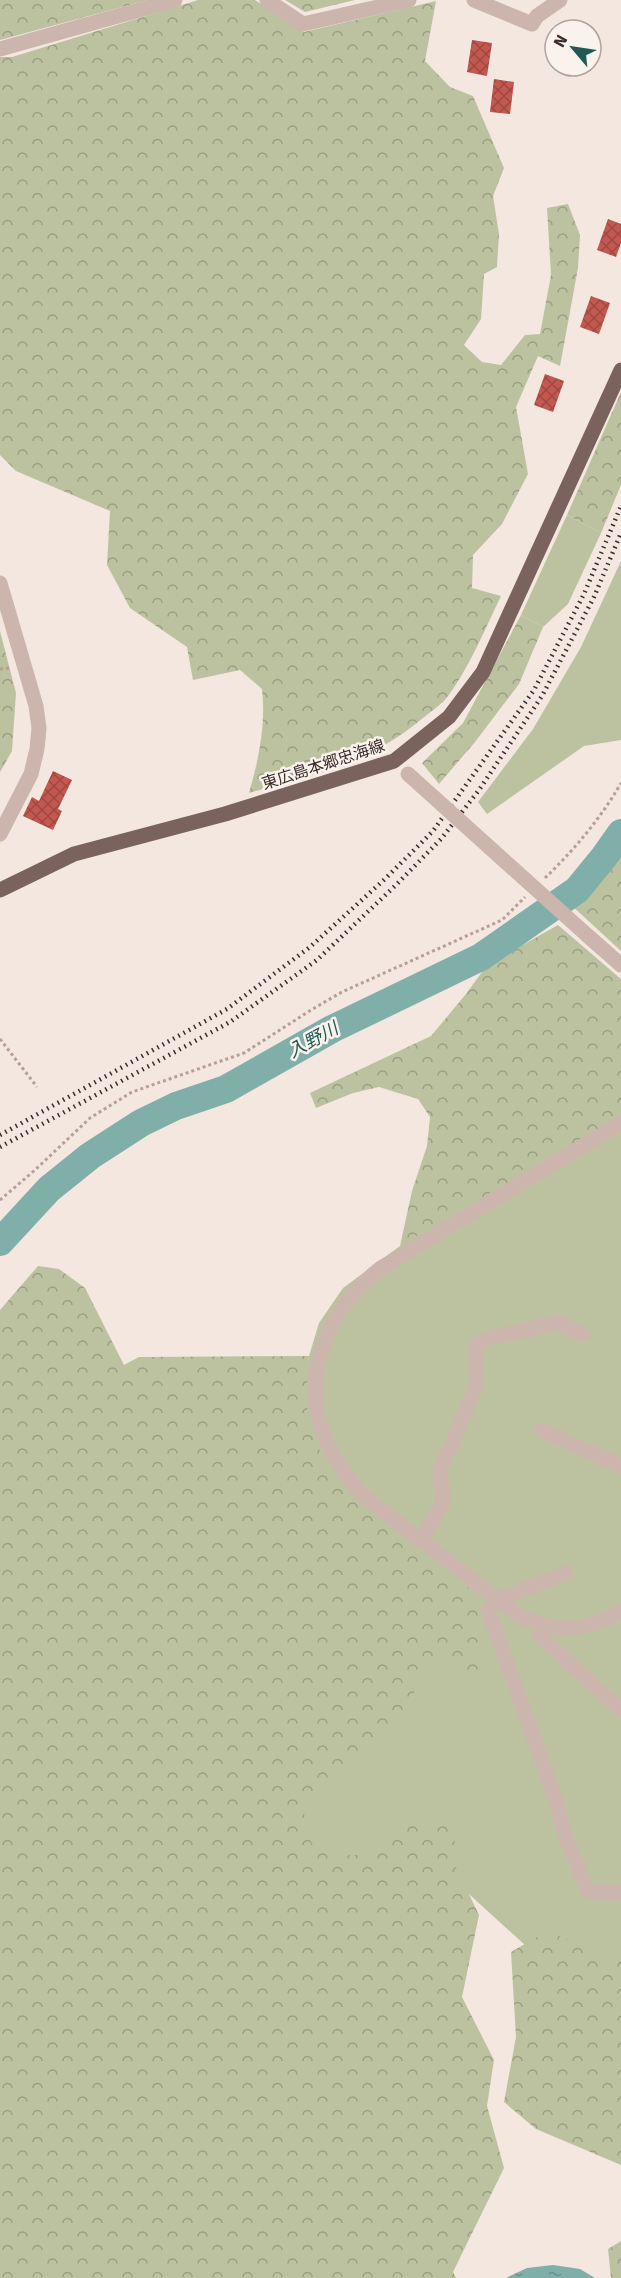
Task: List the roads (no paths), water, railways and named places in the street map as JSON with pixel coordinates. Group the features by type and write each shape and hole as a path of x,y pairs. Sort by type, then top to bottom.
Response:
{"main road":[{"name":"東広島本郷忠海線","path":"0,890 74,854 225,814 393,761 449,717 483,672 621,370"}],"street":[{"path":"0,49 176,0"},
{"path":"267,0 303,24 409,0"},
{"path":"474,0 532,24 537,16 560,0"},
{"path":"0,583 36,706 39,728 38,749 31,774 0,834"},
{"path":"393,761 621,965"},
{"path":"621,1123 381,1269 356,1290 332,1323 316,1367 315,1396 324,1438 361,1494 521,1617 542,1626 561,1629 581,1627 621,1612"},
{"path":"420,1541 442,1503 440,1471 477,1385 476,1346 483,1340 558,1322 584,1335"},
{"path":"542,1430 621,1466"},
{"path":"566,1574 498,1600 488,1610 558,1806 564,1833 588,1891 621,1893"},
{"path":"542,1626 540,1636 621,1710"}],"water":[{"path":"553,2265 580,2269 595,2278 506,2278 527,2268"}],"waterway":[{"name":"入野川","path":"0,1242 49,1189 90,1156 141,1123 176,1106 226,1089 332,1029 481,957 577,890 621,833"}],"railway":[{"path":"0,1135 227,1009 310,947 386,878 433,831 534,690 584,594 621,506"},
{"path":"0,1147 230,1022 317,960 396,885 441,839 479,790 542,696 594,597 621,533"}]}
